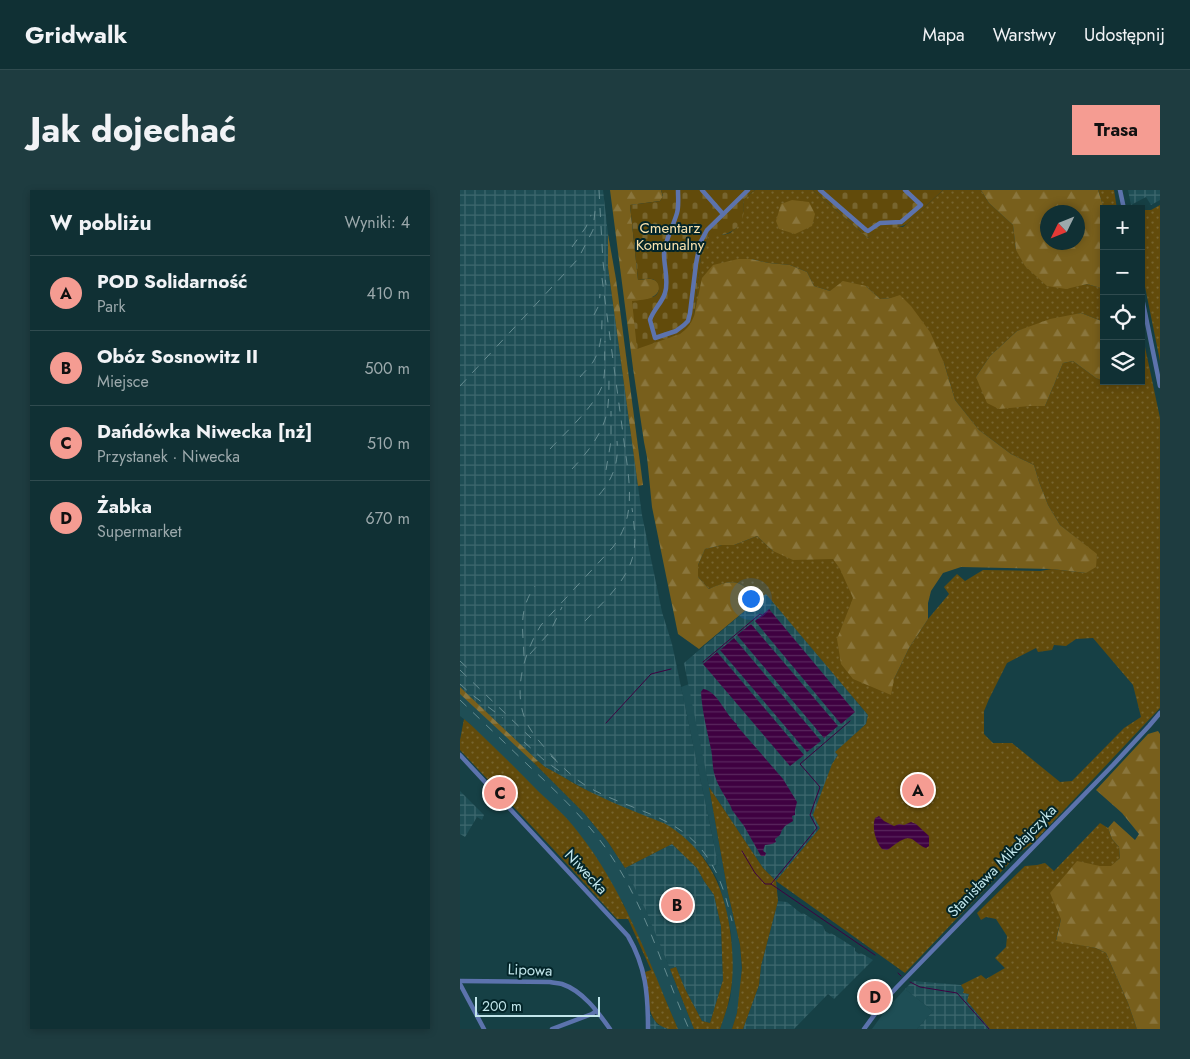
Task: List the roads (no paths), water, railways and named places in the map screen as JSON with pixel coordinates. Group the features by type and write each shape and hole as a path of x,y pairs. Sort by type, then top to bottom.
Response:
{"street":[{"path":"678,190 677,212 664,254 666,291 664,298 650,320 655,338 676,331 688,320 700,243 707,230 748,190"},
{"path":"702,190 722,214"},
{"path":"820,190 868,231 880,223 901,222 921,205 905,190"},
{"path":"1120,190 1123,205"},
{"path":"1141,295 1160,386"},
{"name":"Stanisława Mikołajczyka","path":"864,1029 897,987 1123,754 1160,713"},
{"name":"Niwecka","path":"460,755 628,936 637,954 645,979 648,1029"},
{"path":"460,982 484,1029"},
{"name":"Lipowa","path":"460,982 550,982 561,984 578,993 610,1029"},
{"path":"552,1029 596,1011"}],"waterway":[{"path":"703,662 760,614 762,615"},
{"path":"606,723 651,674 671,669"},
{"path":"771,884 817,828 810,815 820,787 800,764 850,721"},
{"path":"742,851 755,873 765,884 771,884 875,955"},
{"path":"898,973 901,976"},
{"path":"910,982 920,987 957,993 989,1029"}],"railway":[{"path":"599,190 606,285"},
{"path":"460,386 578,259 593,230 595,211"},
{"path":"572,247 586,227 591,215"},
{"path":"556,760 535,736 524,715 520,689 521,675 529,649 541,625 613,547 619,538 626,520 629,501 628,471 602,278"},
{"path":"594,315 599,305 600,294"},
{"path":"580,377 592,364 598,352 602,318"},
{"path":"550,449 580,418 600,391 604,378 605,341"},
{"path":"572,469 590,448 604,423 608,405 609,377"},
{"path":"606,470 611,441 611,411"},
{"path":"599,495 608,483 614,470 617,456 617,441"},
{"path":"585,621 608,598 621,581 631,562 635,540 632,508"},
{"path":"524,656 524,612 526,603 535,586"},
{"path":"530,654 550,632 562,607"},
{"path":"460,661 473,673"},
{"path":"460,670 531,738"},
{"path":"460,684 503,718"},
{"path":"460,700 564,800 606,848 637,902 689,1029"},
{"path":"524,742 545,761 565,775"},
{"path":"551,756 585,785 605,796 667,822 681,830 694,841 705,854 719,878 732,921"}],"place":[{"name":"POD Solidarność","path":"918,790"},
{"name":"Dańdówka Niwecka [nż]","path":"500,793"},
{"name":"Obóz Sosnowitz II","path":"677,905"},
{"name":"Żabka","path":"875,997"}],"park label":[{"name":"Cmentarz Komunalny","path":"670,236"}]}
